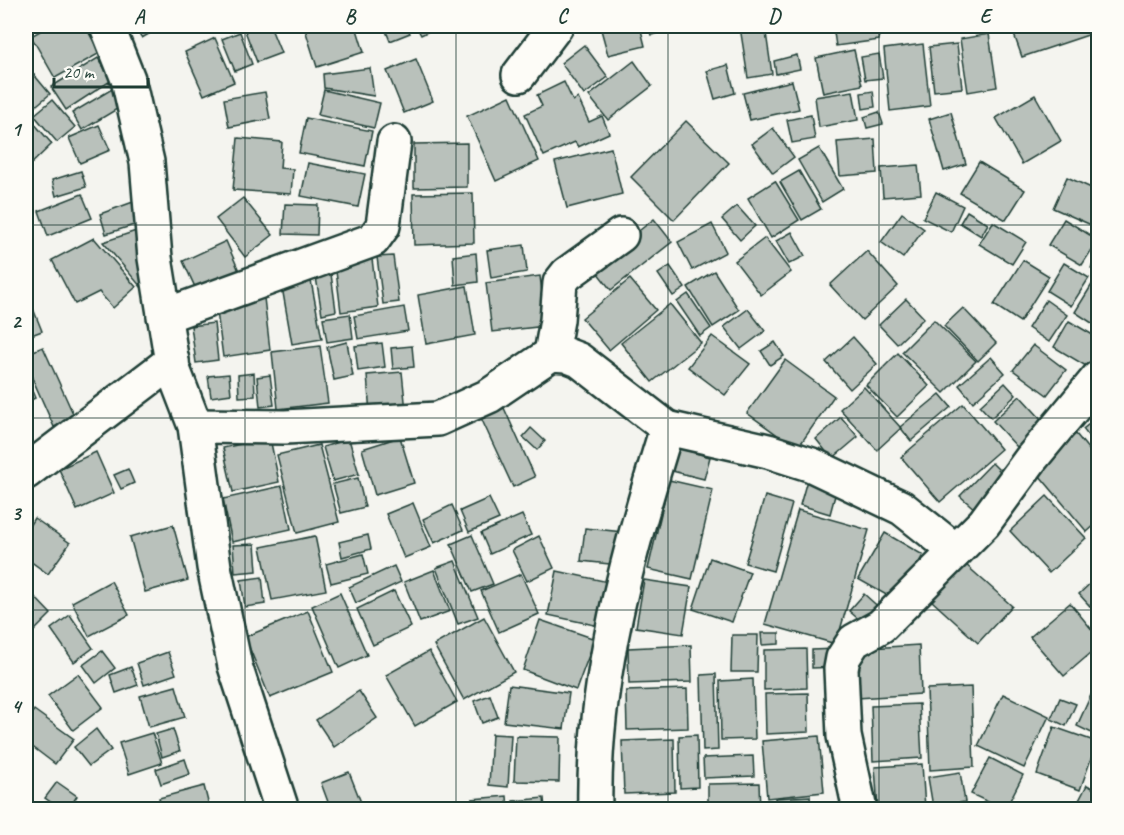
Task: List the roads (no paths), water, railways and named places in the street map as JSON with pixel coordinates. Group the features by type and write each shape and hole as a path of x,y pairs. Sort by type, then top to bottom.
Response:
{"street":[{"path":"107,26 128,79 147,162 155,258 164,316 172,361 195,426 214,567 235,666 282,810"},
{"path":"519,75 556,26"},
{"path":"164,316 373,240 383,226 394,142"},
{"path":"551,354 560,283 567,274 621,236"},
{"path":"195,426 285,427 438,419 489,396 551,354 566,355 579,360 667,428 741,447 768,451 812,465 902,508 956,551"},
{"path":"26,472 172,361"},
{"path":"860,810 844,736 843,658 854,641 881,626 984,523 1031,459 1098,378"},
{"path":"595,810 594,760 606,664 640,520 667,428"}]}
